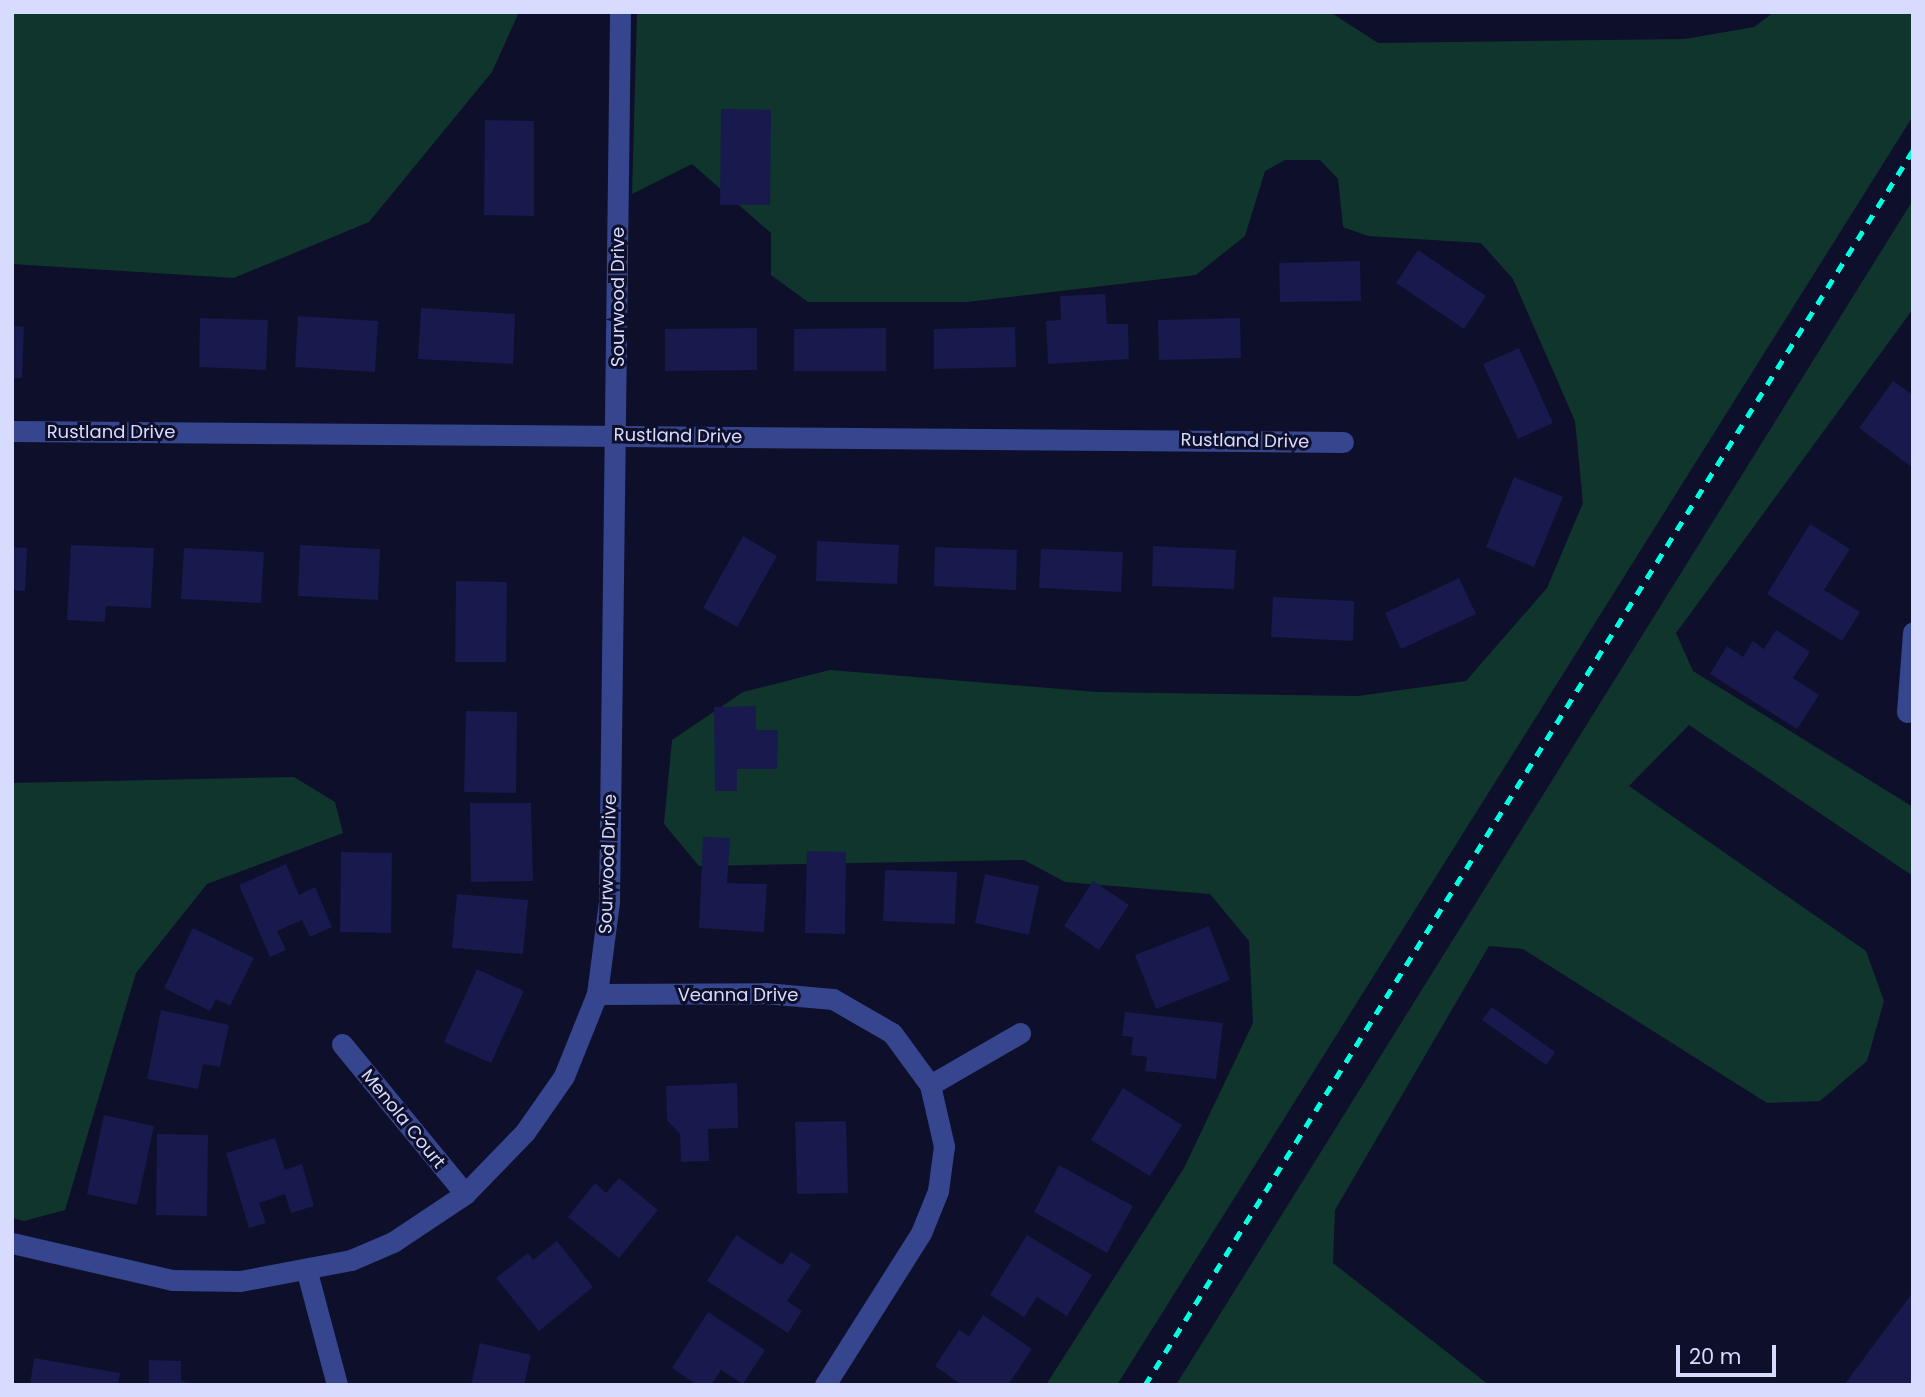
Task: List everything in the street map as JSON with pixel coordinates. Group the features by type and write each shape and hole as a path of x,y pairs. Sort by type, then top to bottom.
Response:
{"street":[{"name":"Sourwood Drive","path":"12,1243 172,1280 240,1281 307,1272 393,1242 465,1194 525,1132 564,1076 597,994 610,902 620,12"},
{"name":"Rustland Drive","path":"12,431 1343,442"},
{"path":"1908,712 1913,632"},
{"name":"Veanna Drive","path":"597,994 765,993 833,999 892,1033 930,1085 943,1146 938,1191 921,1233 825,1385"},
{"path":"930,1085 1020,1033"},
{"name":"Menola Court","path":"342,1044 465,1194"},
{"path":"307,1272 337,1385"}],"green space":[{"path":"12,12 519,12 492,72 369,222 234,278 12,264"},
{"path":"637,12 1330,12 1378,43 1685,39 1754,27 1774,12 1913,12 1913,116 1117,1385 1046,1385 1184,1168 1253,1023 1249,941 1210,894 1065,882 1024,860 699,866 664,824 672,740 743,692 830,670 1097,692 1358,696 1466,681 1547,588 1583,503 1575,421 1513,279 1481,243 1368,236 1343,227 1338,179 1320,160 1285,160 1265,171 1245,236 1196,275 967,302 808,302 771,275 771,233 692,164 632,194"},
{"path":"1913,200 1913,309 1676,633 1693,671 1913,807 1913,876 1689,725 1629,786 1866,951 1884,1001 1867,1061 1820,1101 1767,1103 1523,949 1489,946 1335,1210 1333,1263 1489,1385 1176,1385"},
{"path":"294,777 335,802 343,833 207,884 136,973 65,1210 24,1221 12,1218 12,783"}],"building":[{"path":"721,109 771,110 770,205 720,205"},
{"path":"485,120 534,121 534,216 484,215"},
{"path":"1418,250 1486,296 1464,329 1396,283"},
{"path":"1360,261 1361,301 1280,302 1279,263"},
{"path":"1105,294 1107,324 1128,324 1129,359 1048,364 1046,321 1061,320 1060,296"},
{"path":"421,308 515,314 513,364 418,359"},
{"path":"298,316 378,321 375,372 295,367"},
{"path":"200,318 268,320 266,370 199,367"},
{"path":"1240,318 1241,358 1159,360 1158,320"},
{"path":"12,326 24,327 22,378 12,378"},
{"path":"1015,327 1016,367 934,369 934,329"},
{"path":"757,328 757,370 665,371 665,329"},
{"path":"886,328 886,371 794,371 794,329"},
{"path":"1519,348 1553,423 1518,439 1483,364"},
{"path":"1893,381 1913,395 1913,468 1859,428"},
{"path":"1514,477 1563,497 1534,567 1486,547"},
{"path":"1810,524 1850,549 1824,590 1860,612 1842,641 1767,594"},
{"path":"743,536 777,556 737,627 703,608"},
{"path":"817,541 899,545 897,584 816,581"},
{"path":"71,545 154,548 151,608 106,606 105,622 67,620"},
{"path":"300,545 380,549 378,600 298,596"},
{"path":"1153,546 1236,550 1234,589 1152,586"},
{"path":"12,547 27,548 25,591 12,590"},
{"path":"935,547 1017,550 1016,590 934,586"},
{"path":"184,548 264,552 261,603 181,599"},
{"path":"1041,549 1123,552 1121,592 1039,588"},
{"path":"1459,578 1476,614 1401,649 1385,613"},
{"path":"456,581 507,582 506,662 455,662"},
{"path":"1273,597 1354,601 1353,641 1271,637"},
{"path":"1776,630 1810,652 1793,678 1819,695 1797,729 1710,674 1727,646 1743,657 1753,641 1764,649"},
{"path":"756,706 756,730 778,730 777,769 737,769 737,791 715,791 714,707"},
{"path":"466,711 517,712 516,793 464,792"},
{"path":"470,803 531,803 533,881 471,882"},
{"path":"703,837 730,838 727,883 767,884 764,932 699,928"},
{"path":"807,851 846,852 845,934 805,933"},
{"path":"341,852 392,853 391,933 340,932"},
{"path":"286,864 299,895 315,887 332,927 310,937 302,920 277,931 286,950 270,957 239,885"},
{"path":"885,870 957,872 955,924 883,921"},
{"path":"985,874 1039,886 1029,935 975,923"},
{"path":"1093,881 1129,905 1099,950 1064,926"},
{"path":"457,894 528,900 523,954 452,948"},
{"path":"1209,926 1230,980 1156,1009 1135,955"},
{"path":"193,928 254,958 230,1006 216,999 210,1011 164,988"},
{"path":"477,969 524,991 491,1063 444,1042"},
{"path":"1492,1007 1555,1052 1546,1065 1482,1020"},
{"path":"161,1010 229,1025 220,1067 203,1064 198,1089 147,1079"},
{"path":"1125,1012 1223,1023 1216,1079 1145,1071 1147,1057 1131,1055 1133,1037 1122,1036"},
{"path":"737,1083 738,1128 708,1129 709,1161 681,1162 680,1134 667,1120 666,1086"},
{"path":"1123,1088 1182,1125 1150,1176 1091,1140"},
{"path":"104,1115 154,1126 137,1205 87,1194"},
{"path":"846,1121 848,1193 797,1194 795,1122"},
{"path":"157,1134 208,1135 207,1216 156,1215"},
{"path":"275,1138 285,1170 302,1164 314,1206 291,1213 285,1194 259,1203 266,1223 249,1228 226,1153"},
{"path":"1059,1165 1133,1206 1107,1253 1034,1212"},
{"path":"619,1178 658,1210 619,1258 568,1217 595,1183 606,1193"},
{"path":"736,1235 782,1265 791,1252 811,1265 787,1301 802,1311 788,1333 707,1281"},
{"path":"1027,1235 1092,1275 1067,1316 1037,1297 1024,1317 990,1295"},
{"path":"557,1241 593,1287 539,1331 496,1278 528,1253 533,1260"},
{"path":"1913,1292 1913,1380 1909,1385 1844,1385"},
{"path":"708,1312 765,1350 743,1384 721,1370 711,1385 697,1385 672,1368"},
{"path":"983,1315 1032,1349 1008,1385 962,1385 935,1366 959,1330 969,1336"},
{"path":"480,1343 531,1355 524,1385 471,1385"},
{"path":"34,1358 120,1373 118,1385 30,1385"},
{"path":"149,1360 181,1361 181,1381 201,1385 149,1385"}],"railway":[{"path":"1145,1385 1913,150"}]}
